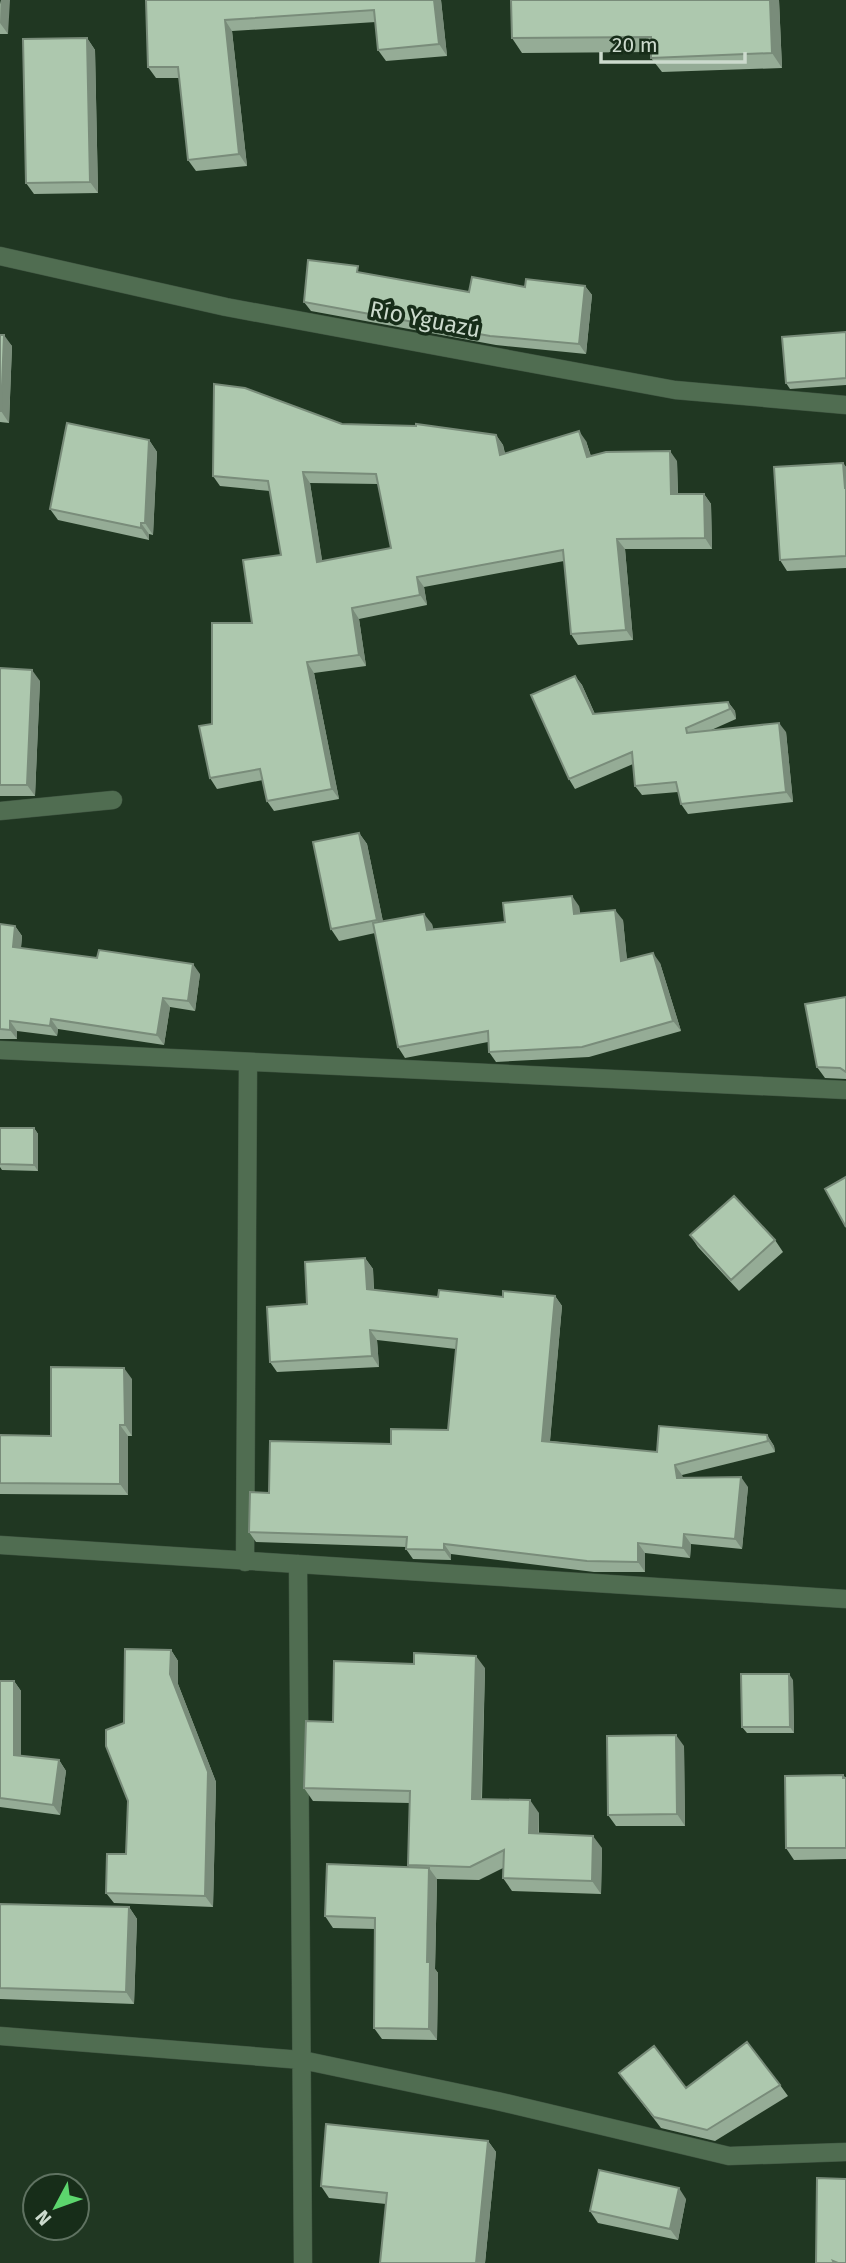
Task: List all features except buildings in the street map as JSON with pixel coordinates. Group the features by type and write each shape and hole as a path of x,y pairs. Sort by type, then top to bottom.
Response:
{"street":[{"name":"Río Yguazú","path":"0,256 226,307 675,390 846,405"},
{"path":"0,811 113,800"},
{"path":"0,1050 846,1090"},
{"path":"245,1562 248,1062"},
{"path":"0,1545 846,1599"},
{"path":"298,1564 303,2263"},
{"path":"0,2036 302,2060 497,2101 729,2156 846,2152"}]}
